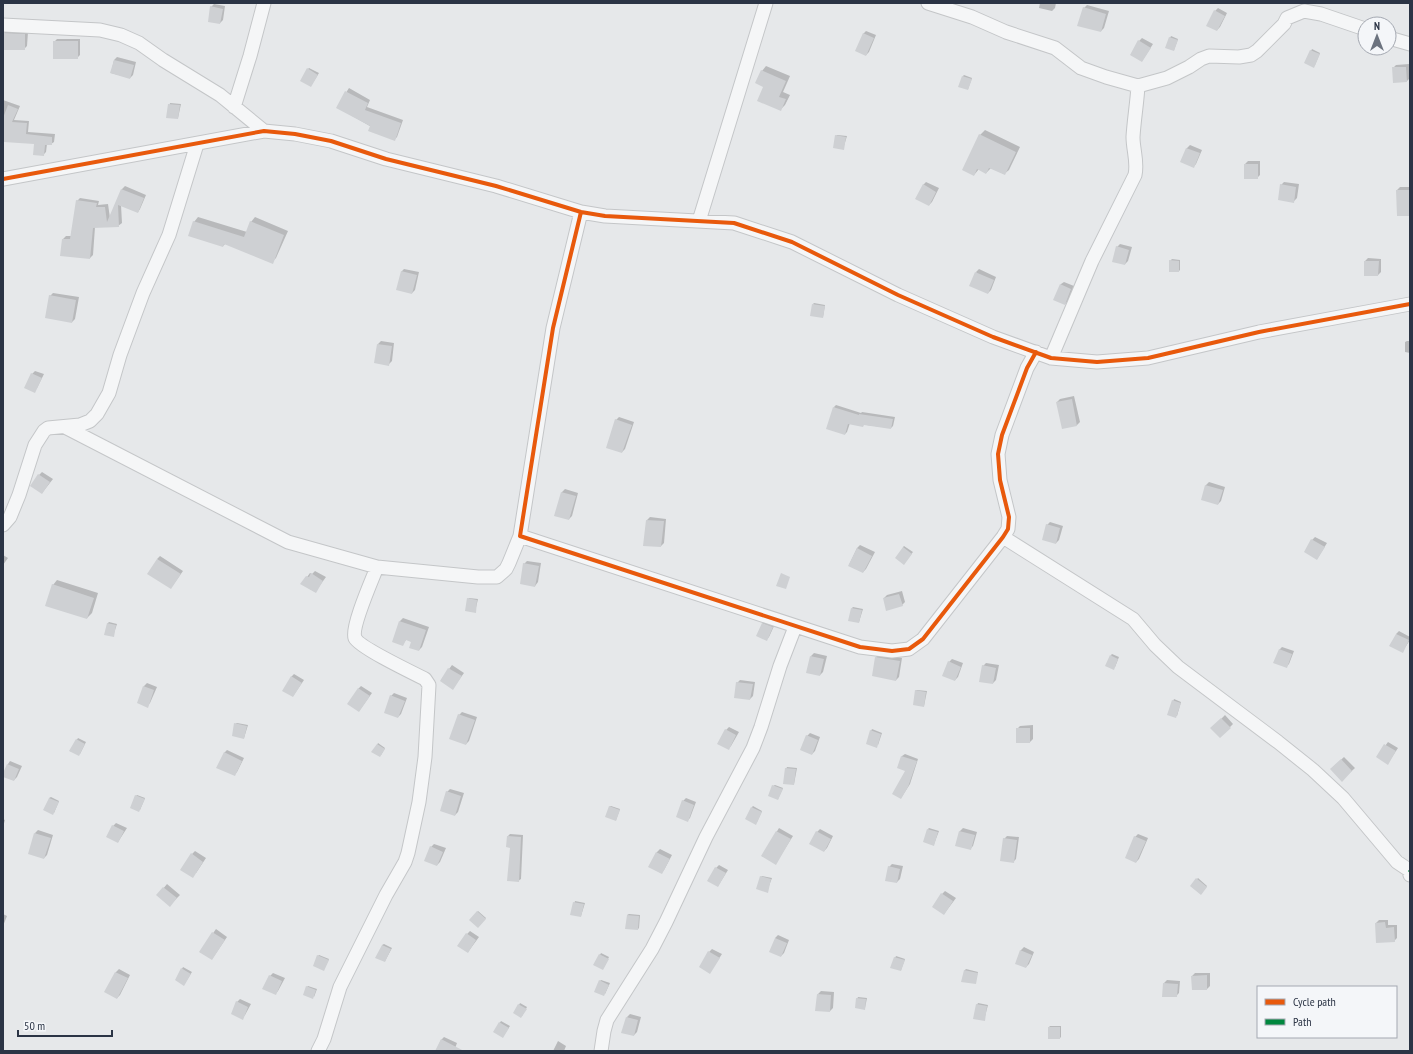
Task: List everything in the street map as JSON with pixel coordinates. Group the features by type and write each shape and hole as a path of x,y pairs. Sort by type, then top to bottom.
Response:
{"street":[{"path":"234,107 250,56 264,3"},
{"path":"699,221 766,3"},
{"path":"928,3 972,18 1006,32 1055,48 1081,68 1138,86 1167,78 1209,56 1239,57 1251,55 1284,24 1287,18 1304,11 1321,14 1357,27"},
{"path":"3,25 100,30 121,34 139,43 163,60 220,95 264,131"},
{"path":"1397,40 1410,44"},
{"path":"1051,358 1092,261 1135,175 1137,166 1134,149 1134,134 1138,86"},
{"path":"3,179 264,131 296,134 331,141 386,159 496,186 581,212 605,216 734,223 792,242 898,295 993,337 1051,358 1097,362 1148,358 1259,332 1410,304"},
{"path":"3,525 10,517 19,495 39,437 48,428 80,426 90,421 97,414 109,393 120,355 143,293 169,235 197,144"},
{"path":"65,426 288,542 377,567 478,577 497,577 510,563 520,536 553,328 581,212"},
{"path":"520,536 860,647 892,651 909,649 923,639 1008,529 1009,518 1000,480 998,454 1004,429 1027,368 1036,352"},
{"path":"1003,537 1134,619 1155,645 1178,667 1313,770 1342,798 1397,862 1410,870 1410,875"},
{"path":"318,1051 324,1039 340,987 386,895 405,862 411,843 425,757 429,685 424,679 372,651 358,642 356,638 356,626 377,567"},
{"path":"601,1051 607,1020 656,943 706,837 754,748 780,666 795,626"}],"building":[{"path":"210,6 223,9 220,24 208,22"},
{"path":"1083,7 1106,14 1101,32 1077,26"},
{"path":"1214,10 1225,16 1217,31 1206,26"},
{"path":"3,33 25,34 25,50 3,50"},
{"path":"863,33 874,38 866,56 855,51"},
{"path":"1169,37 1178,40 1174,51 1165,48"},
{"path":"1138,40 1151,48 1142,62 1130,55"},
{"path":"53,41 78,41 78,59 53,59"},
{"path":"1310,50 1320,54 1314,68 1304,63"},
{"path":"114,60 134,65 130,79 110,73"},
{"path":"1392,67 1406,67 1407,82 1393,83"},
{"path":"307,68 318,75 311,87 300,81"},
{"path":"761,70 786,81 779,97 786,99 781,111 757,101 763,87 755,83"},
{"path":"962,76 972,79 968,90 958,87"},
{"path":"345,91 368,103 365,110 401,123 395,141 368,131 370,126 336,108"},
{"path":"168,104 180,105 178,119 166,118"},
{"path":"8,105 18,109 12,122 27,123 26,134 52,137 52,145 45,145 44,156 33,155 34,144 4,142 3,144 3,118"},
{"path":"979,134 1016,152 1005,175 989,168 986,174 977,169 974,176 962,170"},
{"path":"835,135 846,137 844,150 833,148"},
{"path":"1186,148 1200,153 1194,168 1180,162"},
{"path":"1244,164 1258,164 1258,179 1244,179"},
{"path":"923,184 936,192 929,206 915,199"},
{"path":"1280,184 1296,187 1294,203 1278,200"},
{"path":"121,189 144,198 138,213 118,205 119,227 93,228 90,259 60,256 62,239 70,239 76,200 97,203 96,207 105,207 107,222"},
{"path":"1396,190 1410,190 1410,216 1397,216"},
{"path":"193,221 244,237 250,221 284,235 273,264 224,244 223,247 188,236"},
{"path":"1116,246 1129,250 1125,265 1112,262"},
{"path":"1169,260 1179,261 1179,272 1169,272"},
{"path":"1364,261 1379,261 1378,276 1364,276"},
{"path":"401,271 417,275 412,294 396,290"},
{"path":"975,272 994,280 988,294 969,286"},
{"path":"1060,284 1071,289 1065,305 1053,300"},
{"path":"49,295 76,300 72,323 45,318"},
{"path":"812,304 825,306 823,318 810,316"},
{"path":"377,344 392,346 389,366 374,363"},
{"path":"31,373 42,378 35,393 24,388"},
{"path":"1072,399 1077,426 1062,429 1056,402"},
{"path":"833,407 859,415 893,419 891,429 864,425 863,427 848,424 845,435 826,429"},
{"path":"615,419 632,425 622,453 606,448"},
{"path":"38,474 50,482 42,494 30,486"},
{"path":"1205,485 1223,490 1218,505 1201,500"},
{"path":"561,492 576,496 569,520 554,516"},
{"path":"646,520 664,521 661,547 643,546"},
{"path":"1046,524 1060,528 1056,544 1042,540"},
{"path":"1311,539 1325,547 1317,560 1304,552"},
{"path":"903,547 912,554 904,565 895,558"},
{"path":"857,548 872,556 863,573 848,566"},
{"path":"157,559 181,574 171,589 147,574"},
{"path":"523,563 539,566 535,587 520,584"},
{"path":"311,573 323,581 316,593 300,584 306,576 309,577"},
{"path":"781,573 790,577 786,589 776,586"},
{"path":"52,584 94,598 87,619 45,606"},
{"path":"899,594 903,606 886,611 883,598"},
{"path":"467,598 477,600 476,613 465,611"},
{"path":"851,608 862,610 859,623 848,621"},
{"path":"399,621 426,630 419,651 409,648 411,642 406,640 403,646 392,642"},
{"path":"107,623 116,625 114,637 104,635"},
{"path":"762,623 773,627 767,641 756,636"},
{"path":"1396,634 1409,640 1403,653 1389,646"},
{"path":"1279,649 1292,654 1287,668 1273,663"},
{"path":"1110,655 1118,659 1114,670 1105,666"},
{"path":"810,656 824,659 820,676 806,673"},
{"path":"875,657 900,661 896,681 872,676"},
{"path":"948,661 961,667 955,681 942,676"},
{"path":"982,665 996,668 993,684 979,682"},
{"path":"448,668 462,676 453,690 440,681"},
{"path":"291,676 302,683 293,697 282,691"},
{"path":"736,682 753,684 750,700 734,698"},
{"path":"143,686 154,690 148,708 137,703"},
{"path":"358,688 370,696 359,712 347,704"},
{"path":"915,690 926,692 924,707 913,705"},
{"path":"390,695 405,701 398,718 384,713"},
{"path":"1172,700 1181,703 1176,718 1167,715"},
{"path":"458,714 475,720 466,745 449,739"},
{"path":"1221,718 1231,728 1220,738 1210,728"},
{"path":"234,723 247,726 244,739 232,736"},
{"path":"1016,728 1030,728 1030,743 1016,743"},
{"path":"725,729 736,735 729,750 717,744"},
{"path":"870,730 881,734 877,748 866,744"},
{"path":"806,735 818,740 812,755 800,750"},
{"path":"76,739 85,744 79,756 69,751"},
{"path":"377,744 385,749 380,757 371,752"},
{"path":"1384,744 1396,751 1388,765 1376,757"},
{"path":"224,752 242,761 235,776 216,768"},
{"path":"901,756 917,761 908,787 901,799 892,794 905,771 897,768"},
{"path":"1341,759 1352,771 1342,782 1330,769"},
{"path":"7,764 19,769 14,781 3,777"},
{"path":"785,768 796,769 794,785 783,784"},
{"path":"772,785 783,789 778,800 768,796"},
{"path":"446,791 461,796 455,816 440,811"},
{"path":"135,795 145,799 139,812 130,808"},
{"path":"49,798 59,802 53,815 43,810"},
{"path":"682,800 694,805 688,822 676,817"},
{"path":"609,806 620,810 616,821 605,817"},
{"path":"751,807 762,812 756,825 745,819"},
{"path":"112,825 124,831 118,843 106,837"},
{"path":"927,829 938,832 934,846 923,842"},
{"path":"776,831 791,839 776,865 761,856"},
{"path":"816,831 831,839 824,852 809,844"},
{"path":"959,831 975,835 971,850 955,846"},
{"path":"34,833 51,838 44,859 28,854"},
{"path":"507,836 521,837 519,882 507,881 510,848 506,847"},
{"path":"1134,836 1146,841 1136,863 1125,858"},
{"path":"1003,838 1017,840 1014,863 1000,861"},
{"path":"430,846 443,852 437,866 424,861"},
{"path":"656,852 670,859 662,874 648,867"},
{"path":"191,853 203,862 193,878 180,870"},
{"path":"888,866 900,869 897,883 885,881"},
{"path":"715,867 726,873 718,887 707,881"},
{"path":"760,876 771,879 768,893 756,889"},
{"path":"1196,878 1207,887 1201,895 1190,886"},
{"path":"163,887 177,898 170,907 156,895"},
{"path":"941,893 953,901 944,915 932,907"},
{"path":"573,902 584,904 581,917 570,915"},
{"path":"477,911 486,919 478,928 469,920"},
{"path":"627,915 639,916 638,930 625,929"},
{"path":"1385,922 1386,928 1394,927 1395,942 1376,943 1375,923"},
{"path":"212,932 225,940 212,960 199,952"},
{"path":"466,933 476,940 468,953 457,946"},
{"path":"775,938 787,943 781,957 769,952"},
{"path":"382,945 391,949 385,962 375,958"},
{"path":"1020,950 1032,955 1026,968 1015,964"},
{"path":"708,951 720,958 710,974 699,967"},
{"path":"599,954 609,959 603,970 593,965"},
{"path":"317,955 329,960 324,971 313,966"},
{"path":"894,957 905,960 901,971 890,968"},
{"path":"181,968 191,974 184,986 175,980"},
{"path":"964,970 978,973 976,984 961,982"},
{"path":"115,972 128,978 117,999 104,992"},
{"path":"269,975 282,981 276,995 262,989"},
{"path":"1207,975 1207,990 1192,990 1191,976"},
{"path":"599,980 609,985 604,996 594,992"},
{"path":"1163,983 1178,984 1177,997 1162,997"},
{"path":"306,986 316,990 313,999 303,995"},
{"path":"817,994 831,995 830,1012 815,1011"},
{"path":"856,998 866,999 865,1010 855,1008"},
{"path":"236,1001 248,1007 243,1020 231,1014"},
{"path":"518,1004 527,1009 521,1018 513,1013"},
{"path":"976,1004 987,1006 985,1021 973,1019"},
{"path":"626,1017 638,1020 634,1036 621,1033"},
{"path":"499,1022 509,1028 503,1038 493,1032"},
{"path":"1048,1027 1060,1027 1060,1039 1048,1039"},
{"path":"441,1039 464,1051 435,1051"}],"cycle path":[{"path":"3,179 264,131 295,134 331,141 386,159 496,186 581,212 605,216 734,223 792,242 898,295 993,337 1051,358 1097,362 1148,358 1259,332 1410,304"},
{"path":"581,212 553,328 520,536 860,647 892,651 909,649 923,639 1008,529 1009,517 1000,480 998,454 1002,435 1027,368 1036,352"}]}
